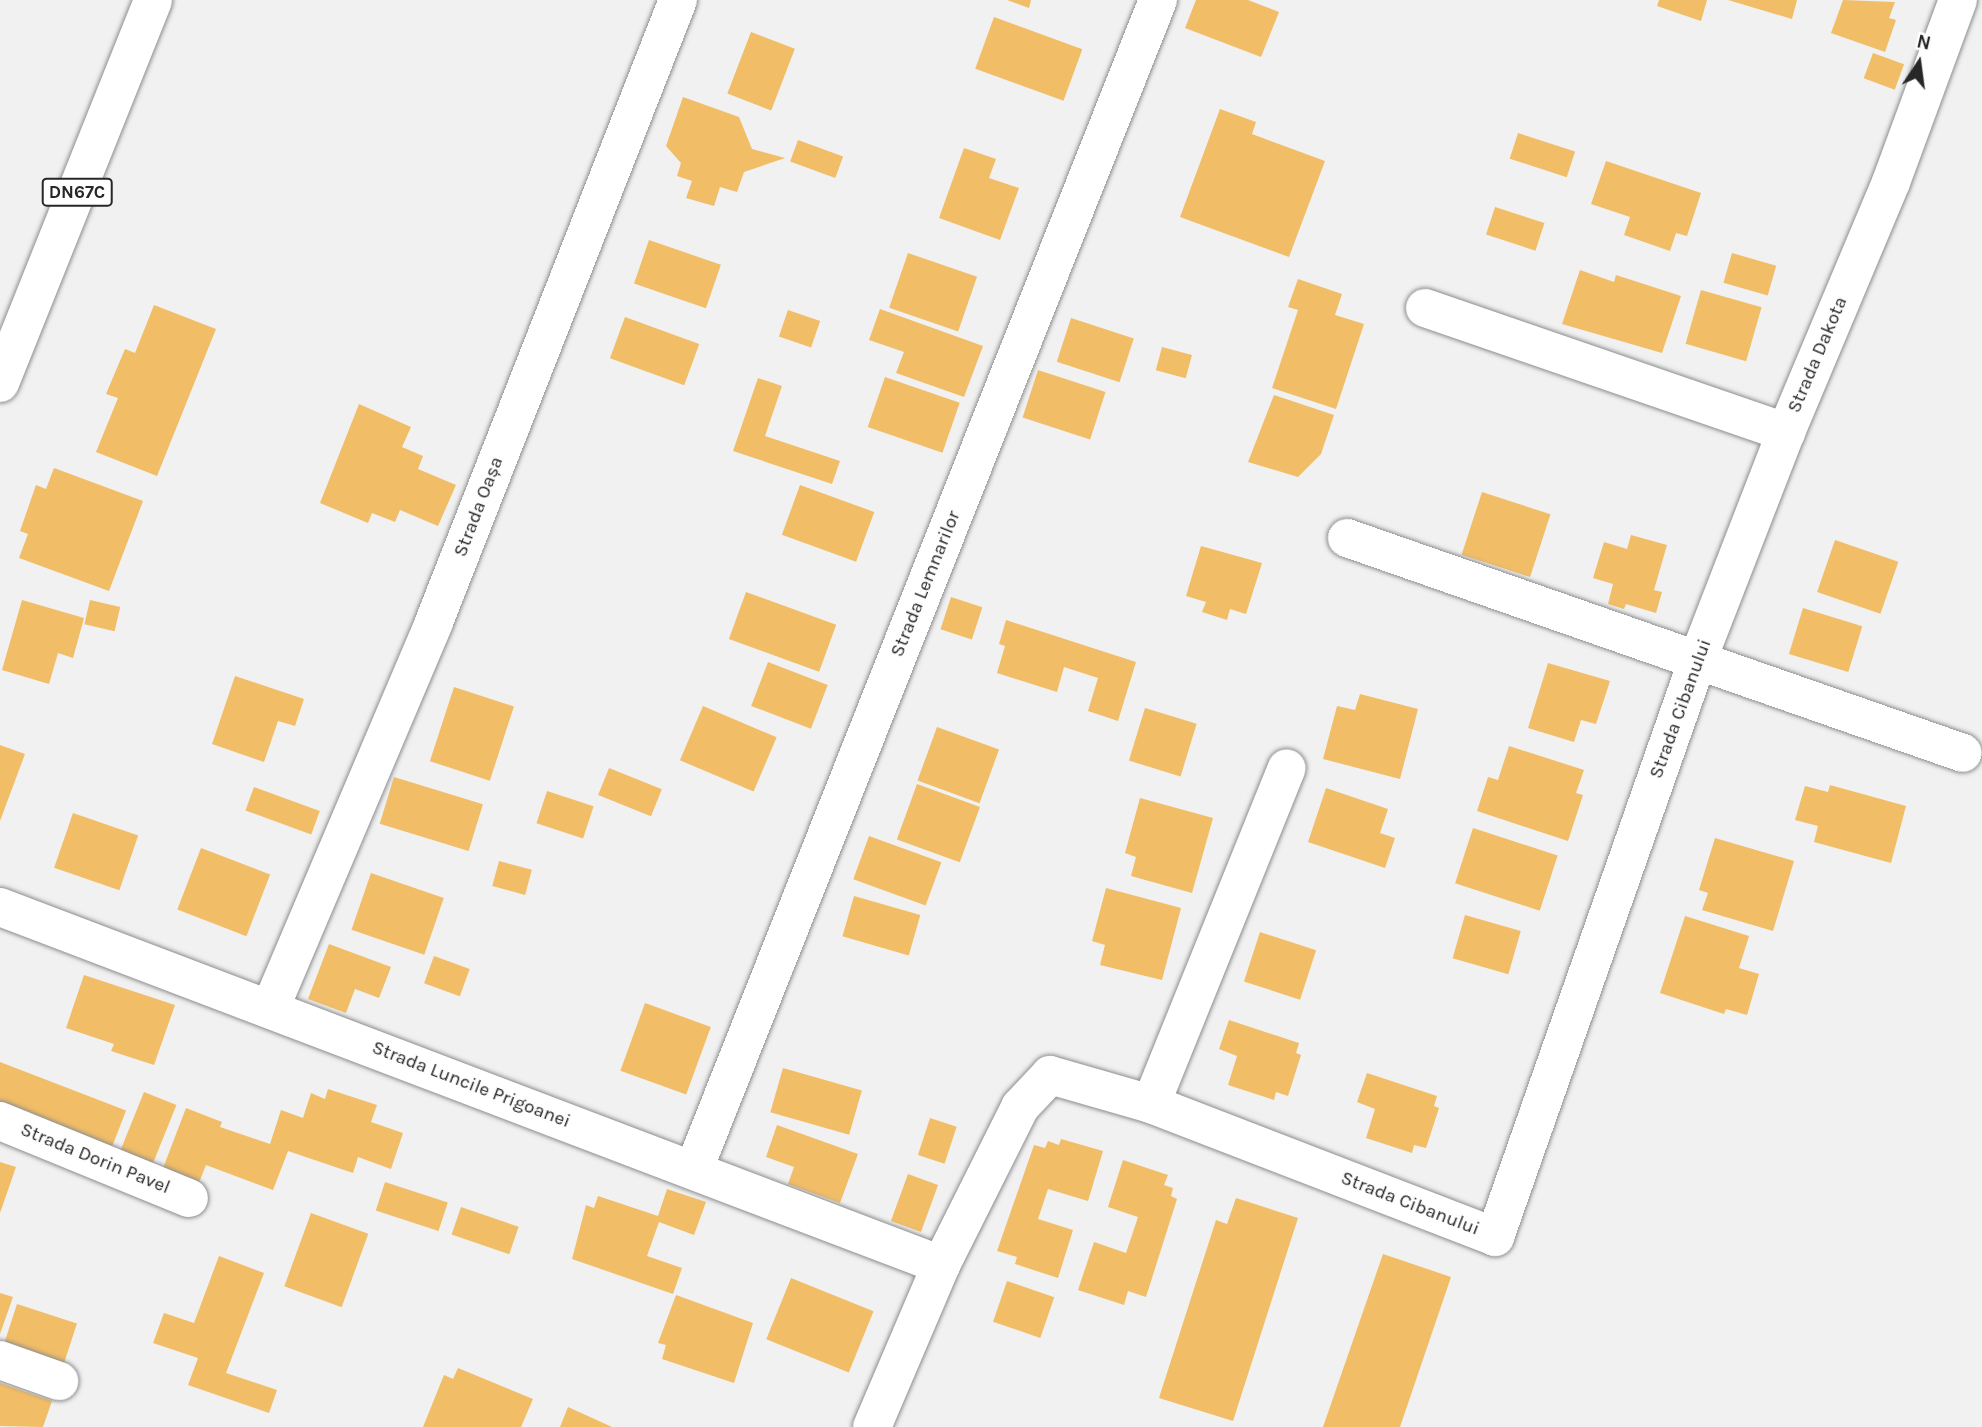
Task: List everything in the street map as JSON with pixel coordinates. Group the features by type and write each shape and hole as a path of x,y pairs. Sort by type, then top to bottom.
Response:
{"street":[{"name":"DN67C","path":"0,383 153,0"},
{"name":"Strada Oașa","path":"270,1009 434,622 678,0"},
{"name":"Strada Lemnarilor","path":"694,1169 1158,0"},
{"name":"Strada Dakota","path":"1425,308 1786,432 1891,182 1958,0"},
{"name":"Strada Cibanului","path":"872,1427 942,1265 1020,1107 1050,1075 1151,1104 1495,1237 1698,659 1786,432"},
{"path":"1347,538 1963,753"},
{"path":"1151,1104 1287,768"},
{"name":"Strada Luncile Prigoanei","path":"0,907 942,1265"},
{"name":"Strada Dorin Pavel","path":"0,1121 189,1198"},
{"path":"0,1360 59,1381"}],"building":[{"path":"1007,0 1031,0 1029,8"},
{"path":"1196,0 1248,0 1279,12 1261,57 1185,28"},
{"path":"1659,0 1707,0 1701,21 1657,6"},
{"path":"1728,0 1797,0 1792,19"},
{"path":"1843,0 1895,2 1889,18 1896,20 1885,52 1831,33"},
{"path":"994,17 1082,49 1064,101 975,69"},
{"path":"751,32 795,49 771,110 727,94"},
{"path":"1873,53 1904,64 1895,90 1864,78"},
{"path":"683,97 739,117 752,149 785,158 744,172 737,192 720,187 714,206 686,198 692,181 677,176 681,163 666,146"},
{"path":"1220,109 1256,122 1252,134 1325,161 1289,257 1180,217"},
{"path":"1518,133 1575,152 1567,177 1510,159"},
{"path":"798,140 843,156 835,178 790,162"},
{"path":"964,148 996,159 989,178 1019,188 1000,240 939,218"},
{"path":"1606,161 1701,193 1687,236 1676,233 1670,251 1624,235 1630,217 1591,204"},
{"path":"1495,207 1544,223 1535,251 1486,235"},
{"path":"649,240 721,265 706,308 634,283"},
{"path":"908,253 977,277 958,332 889,308"},
{"path":"1732,253 1776,266 1768,295 1723,283"},
{"path":"1580,270 1614,282 1616,275 1681,296 1662,353 1562,324"},
{"path":"1298,279 1342,294 1335,315 1364,324 1336,409 1272,388 1298,310 1288,307"},
{"path":"1701,290 1762,307 1746,361 1686,344"},
{"path":"154,305 216,329 157,476 96,452 118,398 106,394 125,349 135,353"},
{"path":"880,309 983,346 964,397 896,373 904,352 869,340"},
{"path":"788,310 820,321 811,348 779,336"},
{"path":"625,317 699,344 684,385 610,358"},
{"path":"1071,318 1134,338 1120,382 1057,362"},
{"path":"1162,347 1192,355 1186,378 1156,370"},
{"path":"1038,370 1106,392 1090,439 1023,418"},
{"path":"885,377 960,403 942,453 868,427"},
{"path":"758,378 782,386 765,436 840,461 832,484 733,451"},
{"path":"1274,395 1334,415 1321,454 1298,477 1248,462"},
{"path":"359,404 411,427 402,447 423,456 418,469 456,485 438,526 400,510 395,522 372,513 368,523 320,503"},
{"path":"54,468 143,501 109,591 19,558 28,534 20,531 36,485 46,489"},
{"path":"800,485 874,512 856,562 782,535"},
{"path":"1482,492 1550,514 1530,577 1462,555"},
{"path":"1631,535 1667,545 1654,590 1662,592 1656,613 1626,604 1624,609 1608,604 1613,584 1593,578 1604,542 1627,549"},
{"path":"1835,540 1898,562 1880,614 1817,592"},
{"path":"1201,546 1262,563 1246,614 1230,609 1227,620 1202,612 1206,602 1186,596"},
{"path":"746,592 836,625 819,672 729,639"},
{"path":"951,597 982,607 972,640 940,629"},
{"path":"22,600 84,618 73,658 58,653 49,684 2,670"},
{"path":"90,600 120,607 115,631 84,624"},
{"path":"1803,608 1862,626 1848,672 1789,654"},
{"path":"1006,620 1136,662 1118,721 1088,711 1098,678 1064,667 1057,692 997,673 1005,646 999,644"},
{"path":"768,662 828,685 811,729 751,706"},
{"path":"1548,663 1610,681 1596,724 1581,720 1574,742 1528,728"},
{"path":"235,676 304,699 295,726 278,721 264,762 212,744"},
{"path":"454,687 514,706 490,781 430,761"},
{"path":"1360,694 1418,709 1400,779 1323,759 1337,706 1355,710"},
{"path":"703,706 777,737 754,792 680,760"},
{"path":"1145,708 1197,724 1181,776 1129,761"},
{"path":"937,727 999,750 980,803 918,781"},
{"path":"0,745 25,754 0,821"},
{"path":"1509,746 1584,770 1576,793 1583,795 1568,841 1477,811 1488,777 1498,780"},
{"path":"609,768 662,789 651,816 598,795"},
{"path":"394,777 483,804 469,851 380,824"},
{"path":"917,784 980,807 960,862 897,839"},
{"path":"1830,785 1906,806 1891,863 1814,842 1818,826 1795,820 1805,786 1828,792"},
{"path":"254,787 320,811 311,834 245,810"},
{"path":"1326,788 1388,809 1380,833 1395,838 1385,868 1308,842"},
{"path":"547,791 594,806 583,838 536,823"},
{"path":"1140,798 1213,818 1192,893 1131,876 1136,857 1125,853"},
{"path":"73,813 138,835 119,890 54,868"},
{"path":"1473,828 1558,856 1540,911 1455,883"},
{"path":"869,836 941,862 926,906 853,879"},
{"path":"1715,838 1794,861 1773,931 1702,910 1708,893 1699,890"},
{"path":"201,848 270,875 246,936 177,910"},
{"path":"499,861 532,870 525,895 492,886"},
{"path":"371,873 444,898 424,955 351,930"},
{"path":"1106,888 1181,908 1162,980 1100,965 1105,945 1092,941"},
{"path":"854,896 920,915 909,955 842,936"},
{"path":"1465,915 1521,931 1508,974 1453,958"},
{"path":"1685,916 1749,936 1739,968 1759,974 1747,1015 1726,1009 1724,1014 1660,993"},
{"path":"1260,932 1316,950 1300,1000 1244,981"},
{"path":"329,944 391,967 379,998 355,989 346,1013 308,999"},
{"path":"434,956 470,969 460,996 424,983"},
{"path":"84,975 175,1005 154,1065 111,1051 114,1044 66,1028"},
{"path":"645,1003 711,1027 686,1095 620,1071"},
{"path":"1229,1020 1299,1043 1296,1053 1301,1055 1288,1096 1276,1092 1274,1100 1228,1085 1237,1056 1219,1049"},
{"path":"0,1062 126,1110 111,1151 0,1108"},
{"path":"783,1068 862,1091 849,1135 770,1112"},
{"path":"1367,1073 1437,1096 1434,1106 1439,1108 1426,1148 1414,1145 1412,1153 1366,1138 1375,1109 1357,1102"},
{"path":"328,1089 377,1105 371,1122 403,1133 391,1169 358,1157 353,1173 288,1151 273,1190 206,1165 196,1190 160,1176 186,1108 222,1122 220,1127 270,1144 281,1110 303,1118 311,1093 325,1099"},
{"path":"144,1092 176,1105 153,1164 120,1150"},
{"path":"930,1118 957,1127 945,1164 918,1155"},
{"path":"777,1125 858,1154 840,1203 788,1184 794,1167 766,1157"},
{"path":"1061,1139 1103,1151 1088,1201 1048,1189 1038,1219 1073,1230 1058,1278 1015,1264 1017,1257 997,1251 1034,1145 1045,1148 1048,1141 1059,1145"},
{"path":"1123,1160 1168,1175 1164,1185 1173,1188 1171,1196 1177,1199 1146,1297 1128,1291 1124,1305 1078,1290 1094,1242 1126,1253 1138,1217 1108,1207"},
{"path":"0,1162 16,1167 0,1213"},
{"path":"908,1174 938,1185 921,1232 891,1221"},
{"path":"385,1182 448,1202 438,1231 376,1211"},
{"path":"667,1189 706,1202 694,1235 659,1222 647,1256 682,1268 673,1294 572,1259 586,1205 594,1208 598,1196 658,1216"},
{"path":"1236,1198 1298,1218 1233,1421 1159,1398 1216,1220 1227,1224"},
{"path":"461,1207 519,1227 509,1254 452,1234"},
{"path":"311,1213 368,1234 342,1307 284,1286"},
{"path":"1383,1254 1451,1277 1400,1427 1323,1427"},
{"path":"219,1256 264,1273 226,1373 277,1390 269,1413 188,1385 198,1358 153,1343 164,1313 194,1323"},
{"path":"791,1278 874,1311 849,1373 766,1339"},
{"path":"1007,1281 1054,1297 1040,1338 993,1322"},
{"path":"0,1293 13,1297 0,1334"},
{"path":"676,1295 753,1323 734,1383 662,1359 666,1345 658,1343"},
{"path":"17,1304 77,1323 64,1363 4,1344"},
{"path":"458,1368 533,1399 521,1427 423,1427 444,1375 453,1379"},
{"path":"0,1383 52,1401 43,1427 0,1426"},
{"path":"568,1407 612,1427 560,1427"}]}
